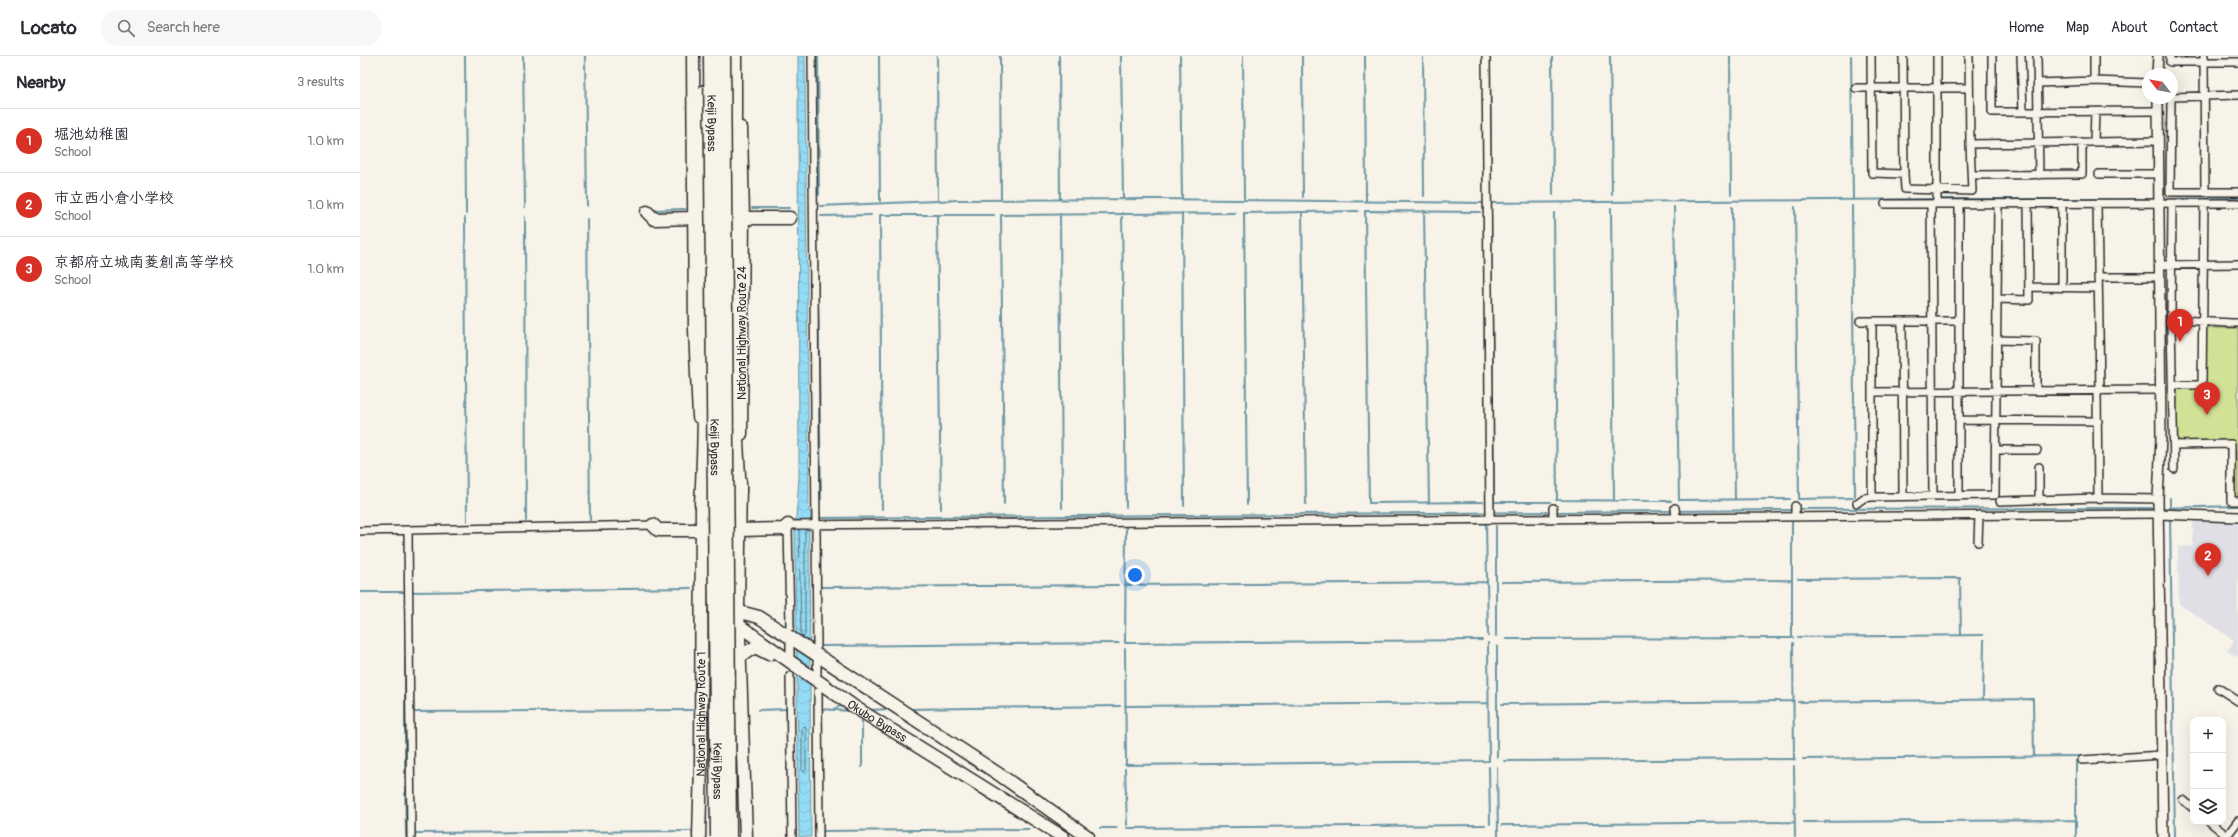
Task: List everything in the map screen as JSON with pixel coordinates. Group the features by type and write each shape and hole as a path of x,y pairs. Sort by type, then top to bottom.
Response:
{"highway":[{"path":"693,56 695,330 702,504"},
{"path":"701,591 698,527 702,504 705,410 702,186 706,56"},
{"name":"Keiji Bypass","path":"711,56 718,837"},
{"name":"Keiji Bypass","path":"723,56 729,837"},
{"path":"734,56 734,409 740,492"},
{"name":"National Highway Route 24","path":"738,610 743,528 740,492 743,218 739,56"},
{"path":"647,212 654,219 694,218"},
{"path":"743,218 790,216"},
{"path":"741,444 743,468 743,590 750,608 758,617"},
{"path":"653,525 658,530 698,527"},
{"path":"743,528 784,529 790,525"},
{"name":"Okubo Bypass","path":"701,591 739,626 792,666 1063,837"},
{"name":"National Highway Route 1","path":"699,837 701,765 701,591"},
{"path":"701,765 706,730 705,620 710,612 719,609"},
{"name":"Okubo Bypass","path":"719,609 738,610 758,617 791,641 816,653 1088,837"},
{"path":"738,610 746,837"},
{"path":"740,657 755,646 792,666"}],"street":[{"path":"812,56 814,525 819,837"},
{"path":"1486,56 1490,515"},
{"path":"1871,56 1872,173 1904,174"},
{"path":"1903,56 1902,88 1905,189 1972,191 1969,56"},
{"path":"1934,496 1932,321 1934,204 1937,190 1937,56"},
{"path":"1992,56 1992,112 2158,111"},
{"path":"2021,56 2022,112"},
{"path":"2037,56 2039,175"},
{"path":"2094,56 2094,81"},
{"path":"2158,56 2158,68"},
{"path":"2170,56 2170,62 2204,59 2238,62"},
{"path":"2204,59 2205,192"},
{"path":"2038,83 2094,81 2142,83"},
{"path":"1856,88 1969,88"},
{"path":"2178,98 2238,95"},
{"path":"2158,104 2161,438 2158,468 2162,509 2163,837"},
{"path":"2171,104 2170,192 2238,192"},
{"path":"2094,142 2095,112"},
{"path":"1970,144 2158,141"},
{"path":"1972,175 2082,174 2082,142"},
{"path":"2099,174 2158,174"},
{"path":"2174,385 2202,385 2204,203"},
{"path":"1885,204 2238,203"},
{"path":"1959,204 1960,496"},
{"path":"1857,503 1864,498 1872,497 1995,495 1998,204"},
{"path":"1997,299 2029,300 2028,204"},
{"path":"2062,204 2062,287"},
{"path":"2097,204 2098,498"},
{"path":"2172,204 2171,320 2172,385 2174,385 2174,469"},
{"path":"2159,264 2238,264"},
{"path":"2098,277 2159,277"},
{"path":"2029,286 2098,288"},
{"path":"2171,320 2202,320 2209,323 2238,323"},
{"path":"1860,321 1959,321"},
{"path":"1872,321 1872,497"},
{"path":"1902,321 1903,496"},
{"path":"1996,340 2036,341 2036,391"},
{"path":"2160,358 2172,357"},
{"path":"1872,392 2160,390"},
{"path":"1959,420 2098,421"},
{"path":"2174,445 2232,444 2231,501 2238,501"},
{"path":"1996,450 2037,450"},
{"path":"2036,513 2039,467"},
{"path":"2000,501 2037,502 2098,498 2162,509 2238,517"},
{"path":"790,627 790,525 1553,513 1979,515 2162,509"},
{"path":"1978,542 1979,515"},
{"path":"360,530 408,531 653,525"},
{"path":"408,531 410,837"},
{"path":"791,641 792,837"},
{"path":"2218,688 2238,700"},
{"path":"2082,760 2162,756"},
{"path":"2183,800 2190,806"},
{"path":"2213,825 2226,836 2238,821"}],"shaded area":[{"path":"2193,521 2238,521 2238,657 2227,651 2234,640 2179,604 2178,547 2193,546"}],"green space":[{"path":"2206,328 2238,328 2238,498 2233,498 2233,442 2179,443 2176,441 2178,387 2204,387 2204,330"}],"water":[{"path":"798,56 805,56 809,512 812,513 809,530 811,837 799,837 795,531 799,478"}],"waterway":[{"path":"465,56 466,214"},
{"path":"523,56 525,207"},
{"path":"585,56 587,206"},
{"path":"818,56 819,195"},
{"path":"879,56 880,201"},
{"path":"937,56 938,201"},
{"path":"1000,56 1001,200"},
{"path":"1059,56 1060,200"},
{"path":"1121,56 1123,199"},
{"path":"1180,56 1182,199"},
{"path":"1243,56 1244,198"},
{"path":"1302,56 1303,197"},
{"path":"1365,56 1366,202"},
{"path":"1423,56 1424,196"},
{"path":"1490,56 1491,196"},
{"path":"1552,56 1553,195"},
{"path":"1610,56 1612,195"},
{"path":"1730,56 1731,194"},
{"path":"1851,56 1853,199"},
{"path":"2161,199 2238,198"},
{"path":"820,206 959,200 1155,199 1485,203"},
{"path":"1489,203 1935,199"},
{"path":"1939,199 2157,199"},
{"path":"1852,206 1855,496"},
{"path":"1674,207 1679,500"},
{"path":"1732,207 1735,500"},
{"path":"1795,207 1799,499"},
{"path":"752,208 789,208"},
{"path":"1611,208 1614,501"},
{"path":"652,210 685,209"},
{"path":"1244,213 1358,211"},
{"path":"1365,211 1369,503 1483,502"},
{"path":"1366,211 1480,212"},
{"path":"1424,211 1429,503"},
{"path":"1491,212 1494,502"},
{"path":"1122,213 1126,507"},
{"path":"1182,213 1184,506"},
{"path":"1001,215 1236,213"},
{"path":"1244,213 1247,505"},
{"path":"1302,213 1306,504"},
{"path":"1554,213 1557,500"},
{"path":"1060,214 1062,508"},
{"path":"821,216 871,215"},
{"path":"880,215 882,509"},
{"path":"880,215 994,215"},
{"path":"937,215 941,509"},
{"path":"1001,215 1004,504"},
{"path":"525,217 526,521"},
{"path":"465,218 467,521"},
{"path":"587,219 590,520"},
{"path":"817,226 821,499"},
{"path":"1798,499 1853,498"},
{"path":"2170,498 2170,508"},
{"path":"1679,500 1790,499"},
{"path":"1556,500 1671,501"},
{"path":"1494,502 1550,502"},
{"path":"2161,508 2238,506"},
{"path":"1797,509 2156,508"},
{"path":"1555,512 1792,510"},
{"path":"817,518 1550,512"},
{"path":"2170,516 2175,837"},
{"path":"1792,520 1792,638"},
{"path":"1500,523 1577,522"},
{"path":"1376,524 1486,523 1488,636"},
{"path":"1125,643 1126,525"},
{"path":"1210,525 1285,525"},
{"path":"1496,526 1496,636"},
{"path":"1798,579 1960,578 1961,635"},
{"path":"1502,582 1792,580"},
{"path":"1125,585 1487,582"},
{"path":"822,587 1118,585"},
{"path":"413,592 691,588"},
{"path":"360,592 405,592"},
{"path":"405,592 405,651"},
{"path":"1798,637 1983,635"},
{"path":"1506,639 1793,638"},
{"path":"1125,643 1482,640"},
{"path":"1983,698 1984,640"},
{"path":"822,646 1119,643"},
{"path":"1125,765 1489,761 1488,643"},
{"path":"1793,643 1794,760"},
{"path":"1497,646 1497,757"},
{"path":"1125,649 1126,765"},
{"path":"405,656 405,773"},
{"path":"1798,702 2033,699 2034,757"},
{"path":"1502,704 1794,701"},
{"path":"1125,706 1488,703"},
{"path":"834,709 840,706"},
{"path":"907,709 1120,706"},
{"path":"758,710 787,709"},
{"path":"821,709 850,711"},
{"path":"869,710 890,709"},
{"path":"414,712 692,710"},
{"path":"862,721 862,767"},
{"path":"1803,759 2081,756"},
{"path":"1504,761 1795,759"},
{"path":"2076,761 2076,837"},
{"path":"1794,766 1795,837"},
{"path":"1489,767 1490,824"},
{"path":"1497,767 1498,837"},
{"path":"1125,769 1127,825"},
{"path":"405,777 406,837"},
{"path":"1803,822 2076,820"},
{"path":"1502,825 1795,822"},
{"path":"1127,828 1485,825"},
{"path":"1100,828 1117,828"},
{"path":"823,831 1029,829"},
{"path":"416,833 691,831"}],"place":[{"name":"堀池幼稚園","path":"2180,342"},
{"name":"京都府立城南菱創高等学校","path":"2207,415"},
{"name":"市立西小倉小学校","path":"2208,576"}]}
